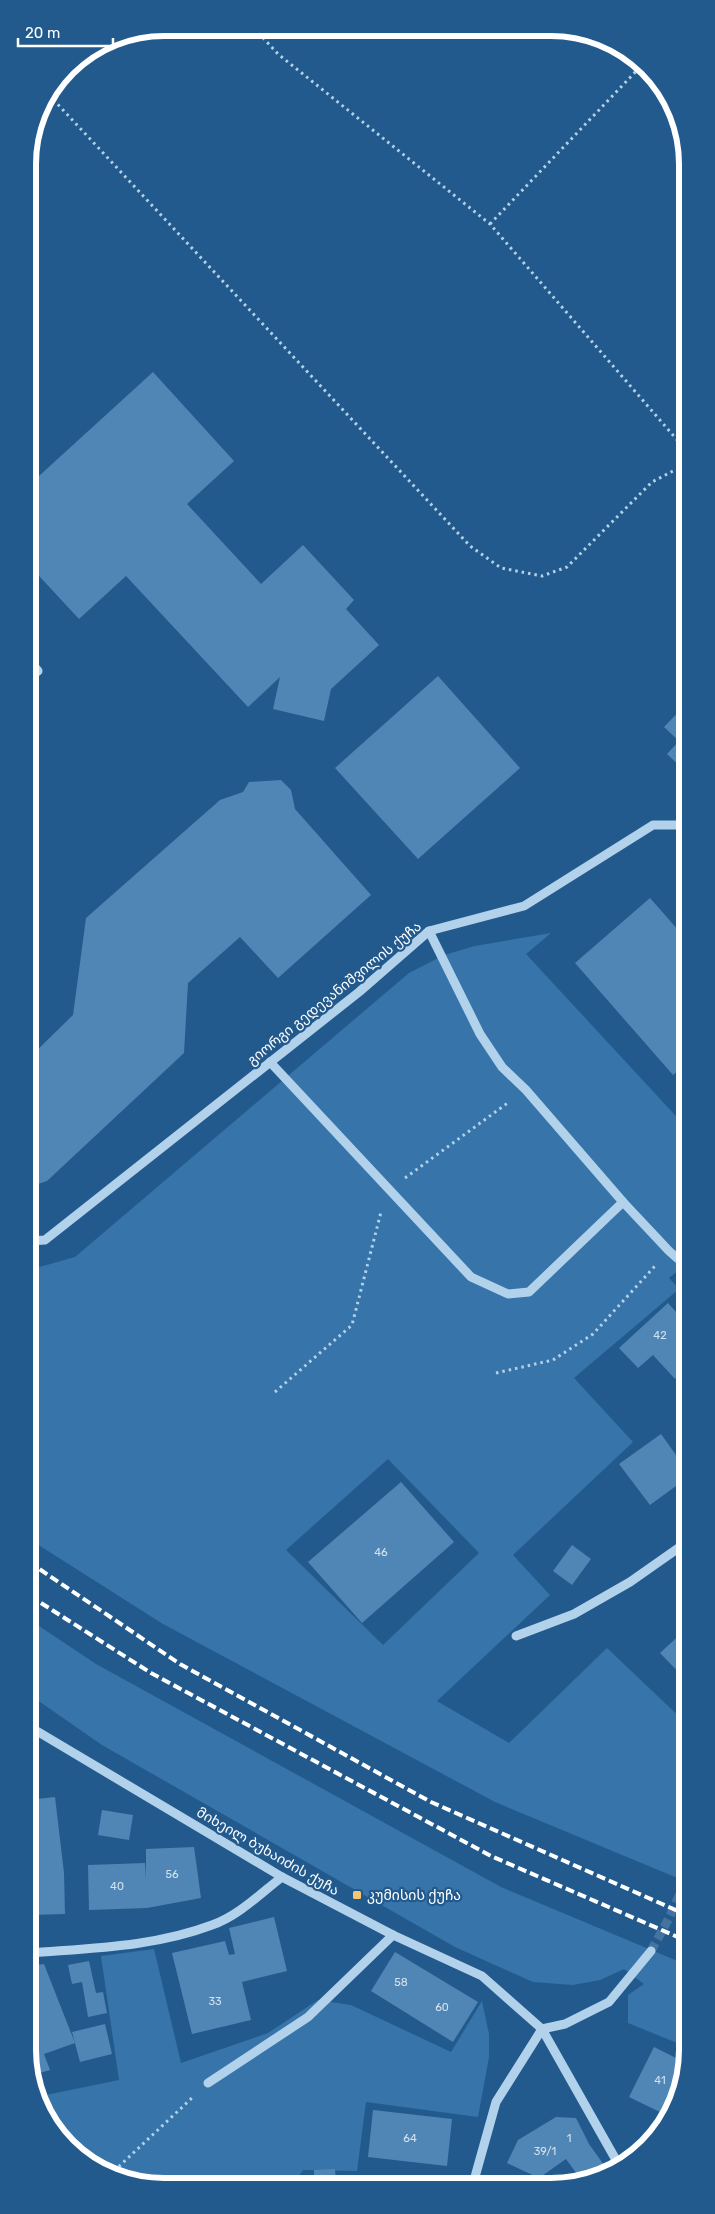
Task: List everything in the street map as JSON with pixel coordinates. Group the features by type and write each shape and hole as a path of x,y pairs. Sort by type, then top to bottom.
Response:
{"street":[{"name":"გიორგი გედევანიშვილის ქუჩა","path":"36,1241 45,1240 359,992 429,931 524,906 654,825 679,825"},
{"path":"429,931 480,1034 502,1067 526,1090 623,1202 678,1259"},
{"path":"270,1062 471,1277 508,1294 529,1292 623,1202"},
{"path":"516,1636 574,1614 630,1582 678,1548"},
{"name":"მიხეილ ბუხაიძის ქუჩა","path":"36,1731 282,1877 393,1935 482,1976 542,2029 616,2160"},
{"path":"36,1953 140,1945 213,1925 245,1906 282,1877"},
{"path":"208,2083 308,2017 393,1935"},
{"path":"475,2178 496,2102 542,2029 564,2024 609,2002 651,1951"}],"path":[{"path":"261,36 278,54 490,224 679,442"},
{"path":"490,224 637,70"},
{"path":"54,100 470,546 501,568 542,576 567,567 652,482 673,471 679,471"},
{"path":"275,1392 352,1324 371,1246 390,1189 526,1090"},
{"path":"496,1373 554,1360 593,1334 669,1251"},
{"path":"117,2168 208,2083"}],"shaded area":[{"path":"551,933 526,954 678,1119 678,1270 669,1278 678,1290 574,1378 633,1442 513,1555 550,1595 437,1701 509,1743 607,1648 678,1716 678,1878 495,1802 163,1624 36,1544 36,1268 75,1257 409,973 444,955 475,946","holes":["388,1459 479,1553 383,1645 286,1550"]},
{"path":"36,1624 96,1664 501,1887 678,1961 678,2043 628,2023 628,1995 644,1984 624,1969 600,1980 573,1985 533,1982 455,1947 102,1745 36,1699"},
{"path":"154,1949 181,2063 268,2033 318,2000 351,2005 451,2052 482,2001 489,2034 489,2057 478,2117 366,2102 357,2171 303,2170 297,2178 165,2178 123,2171 100,2161 74,2140 53,2114 45,2095 119,2080 101,1956"}],"building":[{"path":"153,372 234,461 187,504 261,584 303,545 354,600 346,609 379,645 331,689 324,721 273,709 280,677 248,707 126,576 79,619 37,573 37,478"},
{"path":"438,676 520,768 418,859 335,768"},
{"path":"679,712 679,741 664,727"},
{"path":"679,741 679,765 667,754"},
{"path":"281,780 291,790 295,809 371,895 278,978 240,937 188,983 184,1053 47,1181 36,1185 37,1051 73,1015 86,918 220,800 243,792 249,782"},
{"path":"650,898 679,931 679,956 676,958 679,961 679,1070 673,1075 575,963"},
{"path":"668,1303 678,1315 678,1376 675,1379 653,1355 638,1368 619,1348"},
{"path":"661,1434 676,1455 678,1453 678,1484 650,1505 619,1464"},
{"path":"401,1482 454,1542 362,1623 308,1562"},
{"path":"572,1545 591,1559 572,1585 553,1571"},
{"path":"678,1636 678,1672 660,1653"},
{"path":"36,1792 37,1799 55,1797 64,1873 65,1914 36,1915"},
{"path":"102,1810 133,1815 129,1840 98,1835"},
{"path":"194,1847 201,1898 147,1908 89,1910 88,1865 145,1863 146,1879 146,1849"},
{"path":"274,1917 287,1971 242,1982 251,2020 192,2034 172,1953 225,1941 229,1955 235,1954 229,1928"},
{"path":"395,1952 478,2002 453,2042 371,1991"},
{"path":"89,1961 96,1993 103,1992 107,2013 88,2017 82,1982 72,1984 68,1965"},
{"path":"44,1964 75,2043 44,2054 50,2070 39,2073 36,2049 36,1965"},
{"path":"105,2024 112,2054 80,2062 72,2032"},
{"path":"654,2047 678,2059 674,2083 662,2113 629,2097"},
{"path":"373,2110 452,2119 447,2166 368,2157"},
{"path":"556,2117 576,2118 589,2144 604,2165 577,2174 566,2159 539,2178 507,2163 518,2140"},
{"path":"335,2169 336,2178 314,2178 314,2170"}],"tunnel":[{"path":"651,1951 678,1898"}],"railway":[{"path":"36,1567 180,1664 431,1802 678,1911"},
{"path":"36,1600 151,1673 491,1856 678,1937"}],"place":[{"name":"კუმისის ქუჩა","path":"357,1895"}]}
